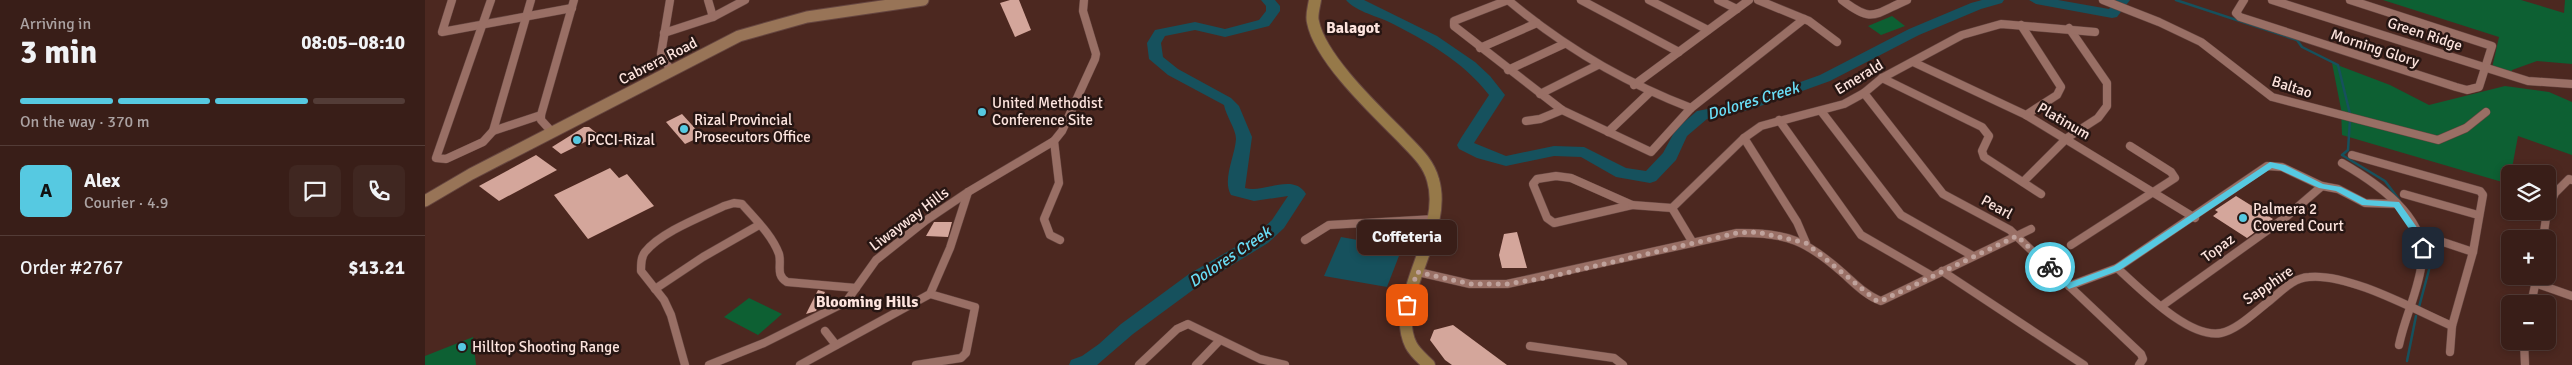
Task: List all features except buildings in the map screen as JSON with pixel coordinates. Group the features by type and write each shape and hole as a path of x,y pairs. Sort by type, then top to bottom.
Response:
{"main road":[{"name":"Cabrera Road","path":"425,201 553,132 739,36 775,23 803,17 923,0"},
{"path":"1315,0 1312,20 1319,43 1348,81 1423,159 1432,171 1438,203 1435,219 1407,305 1407,334 1411,346 1429,365"}],"street":[{"path":"452,0 441,30 446,32 572,8"},
{"path":"491,0 436,158 446,159 476,145 493,131 541,115"},
{"path":"493,131 531,0"},
{"path":"553,132 541,120 541,115 574,0"},
{"path":"670,0 663,34 661,56 671,70"},
{"path":"707,0 713,17"},
{"path":"663,34 713,17 745,0"},
{"name":"Liwayway Hills","path":"709,365 764,343 846,302 876,260 925,221 968,192 1054,141 1062,131 1095,59 1096,54 1083,11 1085,0"},
{"path":"1691,108 1634,85 1598,65 1564,44 1508,0 1454,21 1454,26 1480,48 1562,110 1647,151 1653,151 1691,108 1804,20"},
{"path":"1581,0 1679,52"},
{"path":"1649,0 1708,30"},
{"path":"1718,0 1737,9"},
{"path":"1634,85 1749,0"},
{"path":"1758,0 1804,20 1837,42"},
{"path":"1842,0 1859,13 1869,16 1906,0"},
{"name":"Morning Glory","path":"2244,0 2236,13 2240,17 2456,87 2467,90 2479,87 2484,68 2493,48 2489,44 2350,0"},
{"name":"Green Ridge","path":"2272,0 2528,82 2571,85"},
{"name":"Baltao","path":"2106,1 2213,49 2257,89 2272,97 2438,140 2466,128 2486,112"},
{"path":"1480,48 1537,23"},
{"name":"Emerald","path":"1672,208 1744,138 1761,126 1843,104 1864,93 1882,78 1962,35 2001,24 2069,28 2095,32"},
{"path":"2021,25 2057,76 2061,87 2057,95 2026,115"},
{"path":"2023,182 2067,138 2098,118 2107,106 2107,83 2069,28"},
{"path":"1508,70 1564,44"},
{"name":"Platinum","path":"1913,62 2026,115 2154,191 2195,218"},
{"path":"1540,94 1598,65"},
{"path":"1882,78 1982,127 1989,136 1982,155 2041,194"},
{"path":"1608,132 1650,92"},
{"name":"Pearl","path":"1864,93 1943,194 2017,236 2141,354 2140,363"},
{"path":"1526,121 1540,119 1562,110"},
{"path":"1821,111 1901,215 1973,256"},
{"path":"1779,120 1861,236 1932,276"},
{"path":"1744,138 1797,222 1806,243"},
{"path":"1054,141 1054,156 1059,177 1057,190 1044,219 1050,235 1060,240"},
{"path":"2071,245 2175,176 2130,146"},
{"path":"2352,155 2480,191 2483,195 2473,252 2453,326 2450,352"},
{"path":"2342,163 2376,183 2396,204 2420,238 2423,246 2399,345"},
{"path":"2069,286 2117,268 2195,218 2270,165 2282,167 2322,186 2338,189 2365,203 2396,204"},
{"path":"1632,205 1571,178 1537,179 1533,184 1547,218 1554,223 1632,205 1672,208 1693,243"},
{"path":"2556,191 2569,179 2572,180"},
{"name":"Topaz","path":"2163,305 2286,217 2322,186"},
{"path":"800,365 930,294 950,248 968,192"},
{"path":"2404,194 2478,215"},
{"path":"685,365 671,315 641,271 641,260 645,252 661,239 723,206 734,203 742,204 774,244 780,258 778,275 781,280 856,288"},
{"path":"1305,240 1329,225 1435,219"},
{"path":"655,289 703,257 759,225"},
{"path":"1417,272 1471,284 1507,284 1544,278 1737,233 1757,232 1806,243 1877,301 1881,301 2031,229"},
{"path":"2434,239 2473,252"},
{"name":"Sapphire","path":"2117,268 2199,331 2223,333 2295,280 2314,275 2354,284 2453,326"},
{"path":"1942,271 2084,365"},
{"path":"2549,285 2572,296"},
{"path":"916,365 961,358 966,353 975,311 972,305 930,294"},
{"path":"1139,365 1177,329 1188,324 1258,362 1285,365"},
{"path":"825,331 836,344"},
{"path":"1196,365 1220,340"},
{"path":"1530,346 1614,358 1623,365"},
{"path":"2523,350 2525,365"}],"green space":[{"path":"2383,0 2521,0 2564,13 2565,0 2572,0 2572,64 2537,61 2512,70 2512,75 2492,68 2499,37"},
{"path":"1892,16 1905,26 1881,35 1868,26"},
{"path":"2332,63 2390,85 2429,105 2505,86 2549,92 2572,102 2572,155 2518,136 2513,165 2501,165 2501,182 2342,135 2341,109"},
{"path":"749,298 782,314 758,335 724,317"},
{"name":"Hilltop Shooting Range","path":"473,337 476,365 425,365 425,356"}],"water":[{"path":"1341,237 1402,248 1387,287 1324,276"}],"waterway":[{"name":"Dolores Creek","path":"1226,101 1173,72 1156,59 1154,43 1160,33 1183,27 1195,26 1225,33 1264,23 1273,11 1273,6 1268,0"},
{"name":"Dolores Creek","path":"1353,0 1432,39 1470,65 1485,79 1497,95 1491,108 1473,131 1465,145 1483,154 1506,161 1554,151 1584,152 1622,173 1650,177 1670,156 1681,133 1702,115 1747,106 1825,78 1914,32 1976,6 1997,0"},
{"name":"Dolores Creek","path":"2036,0 2112,14 2123,0"},
{"path":"2176,0 2297,40 2302,47 2338,65 2350,114"},
{"name":"Dolores Creek","path":"1078,365 1089,361 1106,349 1127,329 1195,279 1262,239 1278,224 1298,194 1291,190 1254,195 1246,195 1237,191 1237,177 1244,137 1231,106"},
{"path":"2350,120 2348,150 2342,155 2385,181 2400,201"},
{"path":"2419,307 2434,251 2420,230"},
{"path":"2407,361 2416,316"}],"way so far":[{"path":"1407,305 1417,272 1443,280 1471,284 1507,284 1544,278 1737,233 1757,232 1806,243 1841,269 1877,301 1881,301 2017,236 2050,267"}],"place":[{"name":"United Methodist Conference Site","path":"982,112"},
{"name":"Rizal Provincial Prosecutors Office","path":"684,129"},
{"name":"PCCI-Rizal","path":"577,140"},
{"name":"Palmera 2 Covered Court","path":"2243,218"},
{"name":"Coffeteria","path":"1407,305"},
{"name":"Hilltop Shooting Range","path":"462,347"}],"district":[{"name":"Balagot","path":"1353,28"},
{"name":"Blooming Hills","path":"867,302"}],"route":[{"path":"2050,267 2069,286 2117,268 2195,218 2270,165 2282,167 2322,186 2338,189 2365,203 2396,204 2413,226 2422,242 2423,248"}]}
